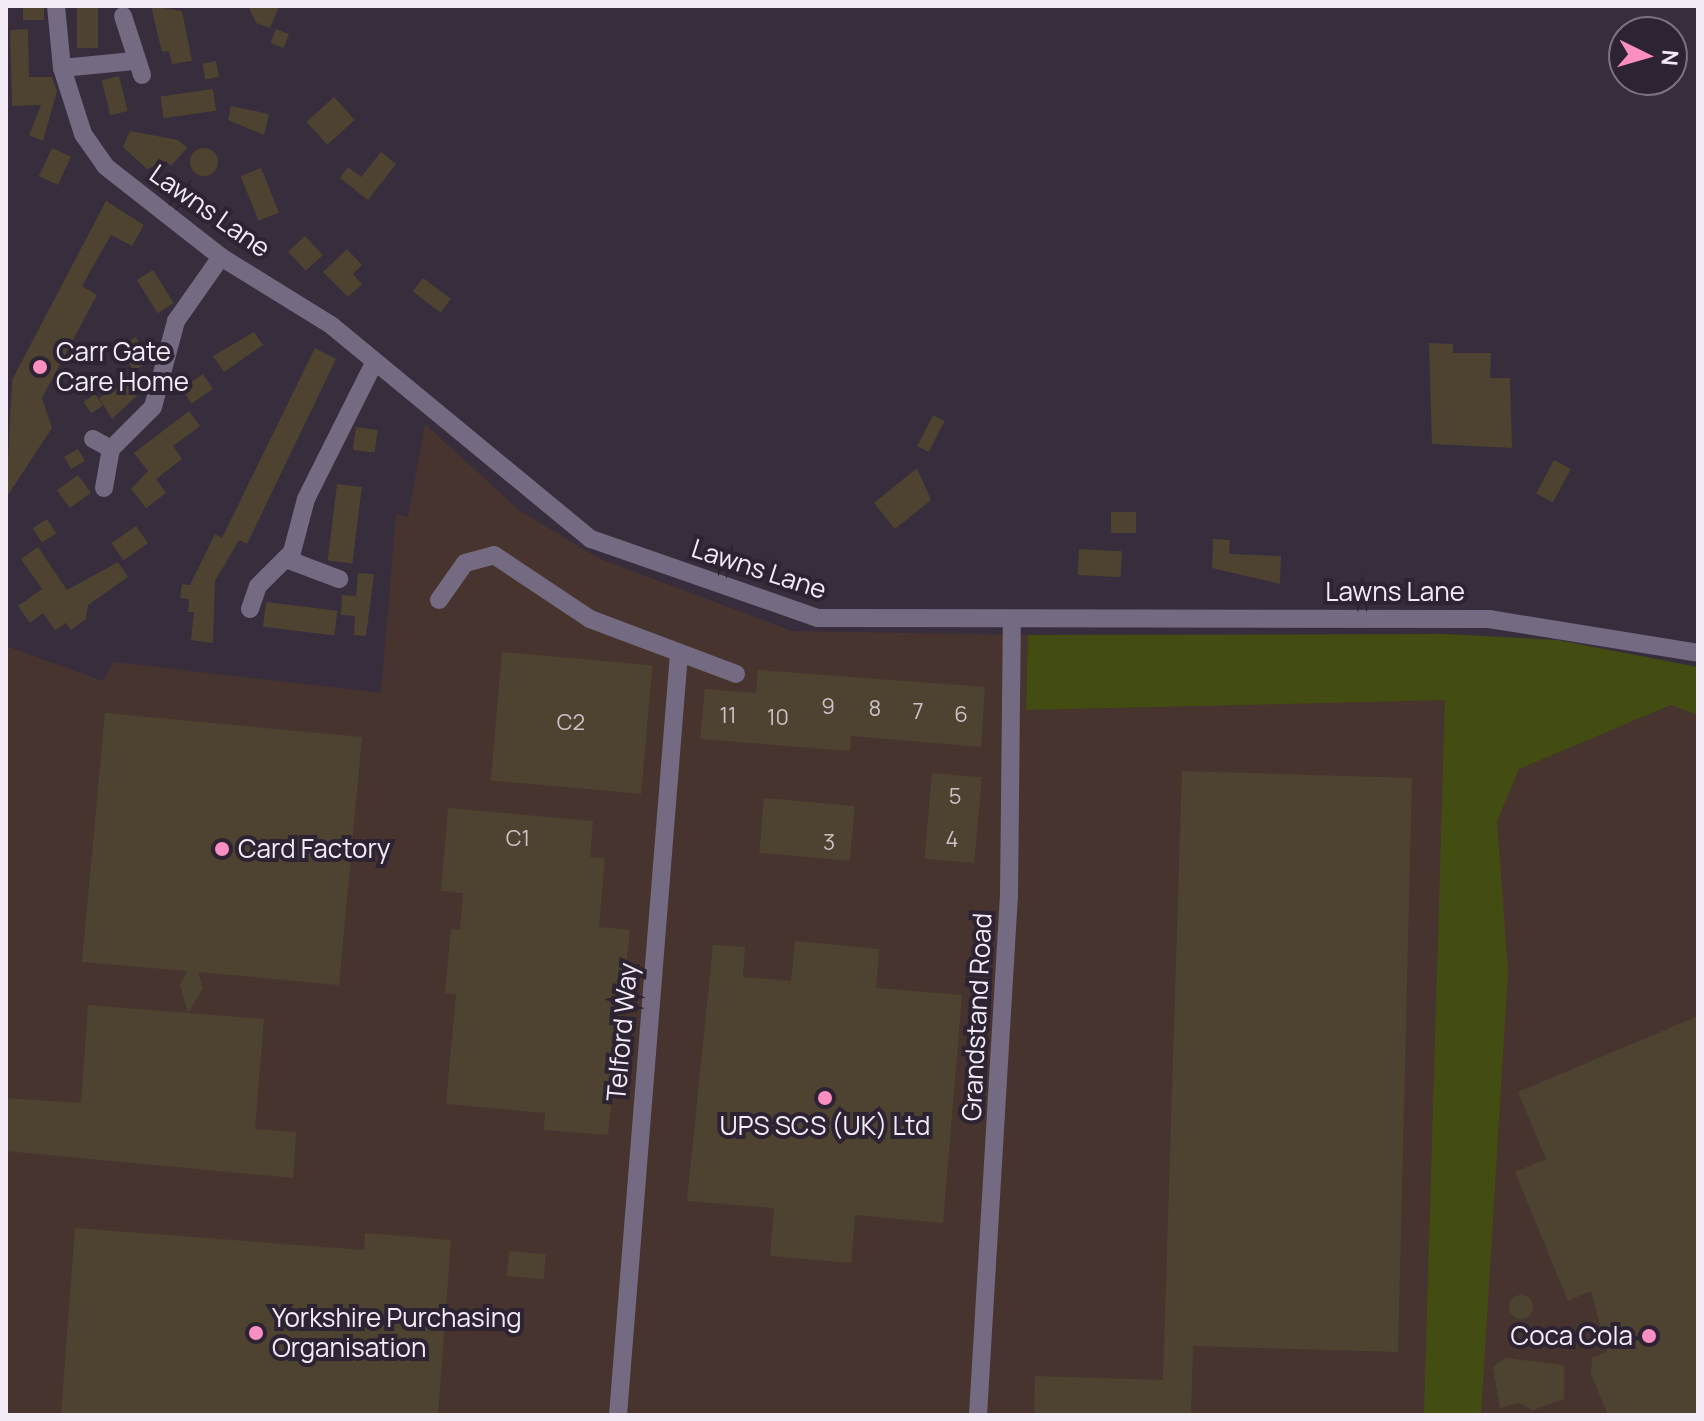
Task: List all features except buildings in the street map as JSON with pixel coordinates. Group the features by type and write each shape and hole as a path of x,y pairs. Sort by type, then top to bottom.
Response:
{"street":[{"name":"Lawns Lane","path":"56,6 62,68 83,134 105,166 221,257 291,295 591,539 818,618 1489,619 1698,653"},
{"path":"62,68 138,68 123,16"},
{"path":"104,488 111,449 153,407 168,337 221,257"},
{"path":"250,609 258,586 286,559 298,540 306,499 374,363"},
{"path":"93,439 111,449"},
{"path":"439,600 465,563 494,555 590,619 736,674"},
{"path":"286,559 339,579"},
{"name":"Grandstand Road","path":"978,1415 1009,895 1012,620"},
{"name":"Telford Way","path":"618,1415 679,653"}],"shaded area":[{"path":"425,424 520,511 600,559 792,631 1028,635 1026,710 1445,699 1519,769 1671,705 1698,715 1698,1415 6,1415 6,646 103,681 113,662 381,693 396,514 408,517"}],"green space":[{"path":"1445,634 1557,640 1698,667 1698,715 1671,705 1519,769 1497,821 1508,972 1481,1415 1424,1415 1445,700 1026,710 1028,635"}],"place":[{"name":"Carr Gate Care Home","path":"40,367"},
{"name":"Card Factory","path":"222,849"},
{"name":"UPS SCS (UK) Ltd","path":"825,1098"},
{"name":"Yorkshire Purchasing Organisation","path":"256,1333"},
{"name":"Coca Cola","path":"1649,1336"}]}
